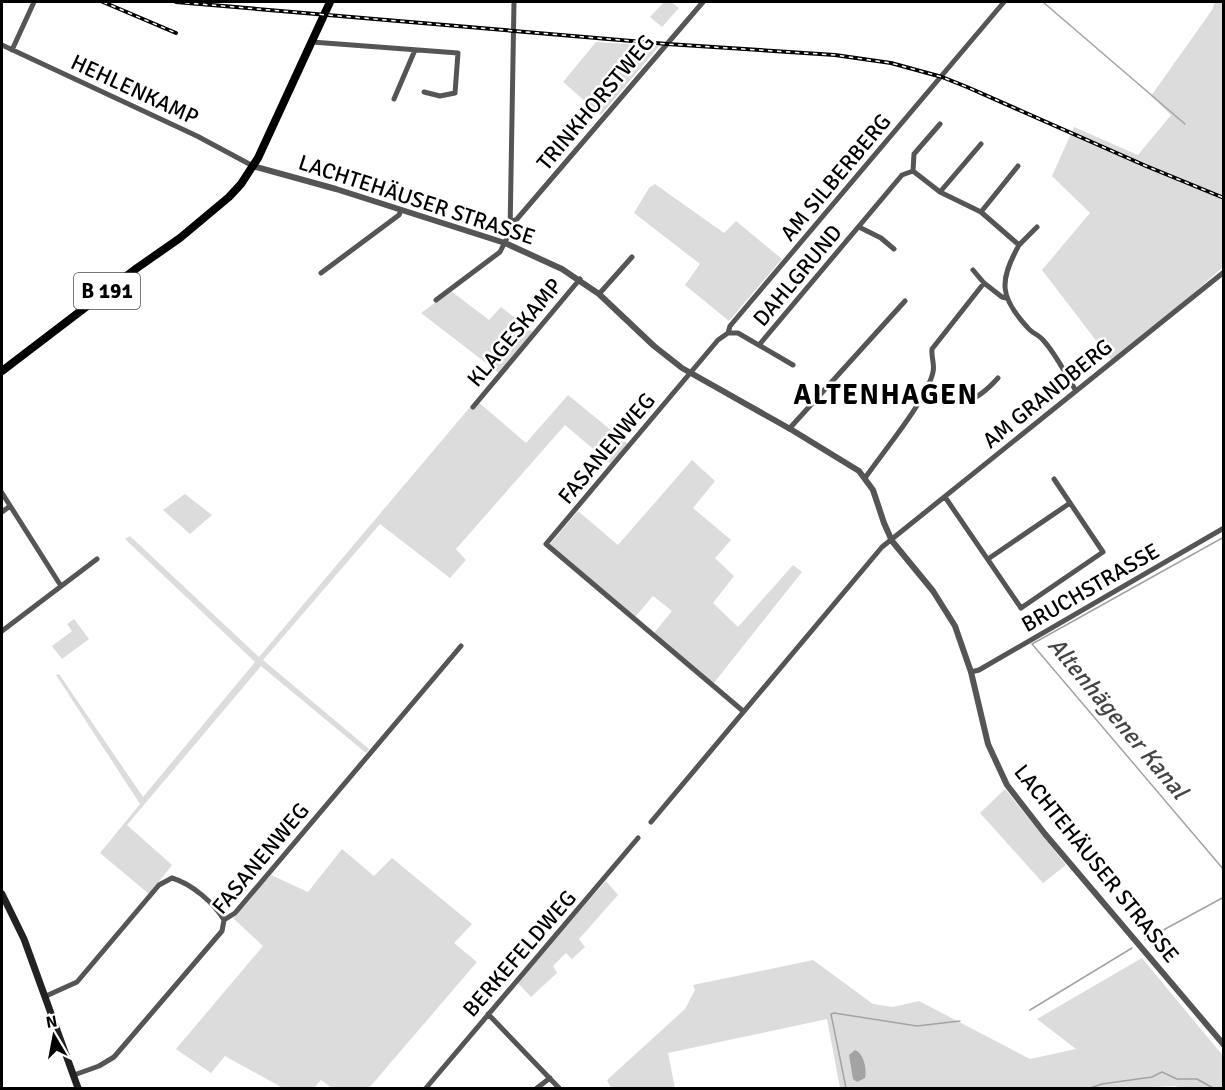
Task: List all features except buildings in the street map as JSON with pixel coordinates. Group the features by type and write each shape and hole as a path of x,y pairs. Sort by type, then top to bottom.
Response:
{"main road":[{"name":"B 191","path":"2,371 213,212 241,184 253,166 330,2"},
{"path":"2,894 18,924 78,1089"}],"street":[{"path":"12,50 34,2"},
{"path":"436,300 500,252 510,232 514,2"},
{"name":"TRINKHORSTWEG","path":"511,222 517,219 703,2"},
{"name":"AM SILBERBERG","path":"691,374 718,340 728,333 730,326 1004,2"},
{"path":"312,42 458,53 456,93 440,96 424,92"},
{"name":"HEHLENKAMP","path":"2,45 189,132 253,166"},
{"path":"394,99 415,50"},
{"path":"940,124 914,154 913,171 940,192 981,212 1019,245"},
{"path":"940,192 981,144"},
{"name":"LACHTEHÄUSER STRASSE","path":"253,166 505,243 543,259 580,279 654,346 691,374 851,466 873,490 892,541 933,591 950,618 971,672 988,744 1007,785 1045,834 1224,1045"},
{"path":"981,212 1018,166"},
{"name":"DAHLGRUND","path":"759,345 902,176 913,171"},
{"path":"321,273 399,215 401,210"},
{"name":"DAHLGRUND","path":"859,226 881,238 894,249"},
{"path":"1037,227 1019,245 1007,266 1004,282 1006,298 1030,330 1042,339 1076,391"},
{"path":"599,294 632,257"},
{"path":"973,270 984,283 1006,298"},
{"name":"AM GRANDBERG","path":"892,541 1224,272"},
{"name":"KLAGESKAMP","path":"473,407 580,279"},
{"path":"864,478 925,391 934,370 932,349 984,283"},
{"path":"789,429 905,301"},
{"name":"DAHLGRUND","path":"728,333 738,333 793,365"},
{"name":"FASANENWEG","path":"691,374 546,544 743,711"},
{"path":"925,391 954,403 966,402 988,389 998,378"},
{"path":"945,497 1021,608 1103,552 1054,479"},
{"path":"2,493 61,586"},
{"path":"988,559 1070,503"},
{"path":"2,512 10,507"},
{"name":"BRUCHSTRASSE","path":"971,672 979,670 1224,528"},
{"path":"651,822 882,547 892,541"},
{"path":"2,631 97,559"},
{"name":"FASANENWEG","path":"74,1075 99,1066 114,1057 222,931 225,921 235,913 461,646"},
{"name":"BERKEFELDWEG","path":"426,1089 638,838"},
{"path":"46,996 77,982 159,885 172,878 184,881 219,911 225,921"},
{"path":"488,1014 559,1089"},
{"path":"537,1089 550,1078"}],"shaded area":[{"path":"664,2 671,2 679,8 662,27 650,17"},
{"path":"1215,2 1223,2 1223,267 1114,364 1042,270 1090,213 1052,176 1074,127 1138,155 1171,115 1151,96 1212,10"},
{"path":"596,42 659,46 601,115 563,82"},
{"path":"655,184 724,233 736,221 782,259 729,321 685,285 700,264 634,213 649,188"},
{"path":"451,291 489,320 501,307 533,332 499,373 421,313"},
{"path":"568,395 628,444 611,464 565,425 456,549 466,560 450,578 380,524 263,660 369,749 366,753 261,666 127,825 172,865 149,894 100,853 140,804 56,675 59,674 143,797 255,662 125,539 130,536 259,657 476,400 526,443"},
{"path":"692,460 715,481 693,508 731,540 715,558 734,576 713,603 738,627 793,565 802,572 713,684 654,633 672,611 653,596 635,617 550,544 578,511 618,545"},
{"path":"185,494 212,515 190,534 163,510"},
{"path":"74,619 89,639 62,659 52,646 72,631 67,624"},
{"path":"1005,789 1066,865 1043,883 980,813"},
{"path":"342,849 374,876 392,858 472,924 454,943 477,962 369,1088 332,1088 321,1080 314,1088 281,1087 225,1056 211,1073 176,1049 263,946 233,918 271,875 308,892"},
{"path":"606,881 618,895 579,939 585,947 572,959 566,953 553,966 557,973 531,997 517,982"},
{"path":"1142,958 1224,1057 1223,1088 1175,1086 840,1088 827,1019 668,1053 675,1088 611,1088 607,1080 685,1009 695,990 693,985 813,960 873,1004 893,1007 919,1001 1030,1059 1076,1049 1037,1019"},
{"path":"855,1050 863,1058 866,1070 865,1078 857,1082 853,1079 849,1055"}],"waterway":[{"path":"1043,2 1185,124"},
{"name":"Altenhägener Kanal","path":"1224,537 1032,644 1224,870"},
{"name":"Altenhägener Kanal","path":"1145,940 1224,897"},
{"name":"Altenhägener Kanal","path":"1030,1010 1132,948"},
{"name":"Altenhägener Kanal","path":"846,1088 831,1014 917,1026 960,1021"},
{"path":"1090,1088 1102,1084 1152,1077 1162,1072 1177,1079 1197,1079 1213,1088"}],"railway":[{"path":"103,2 176,33"},
{"path":"176,2 667,44 835,55 891,63 942,77 967,87 1224,198"}],"district":[{"name":"ALTENHAGEN","path":"886,394"}]}
